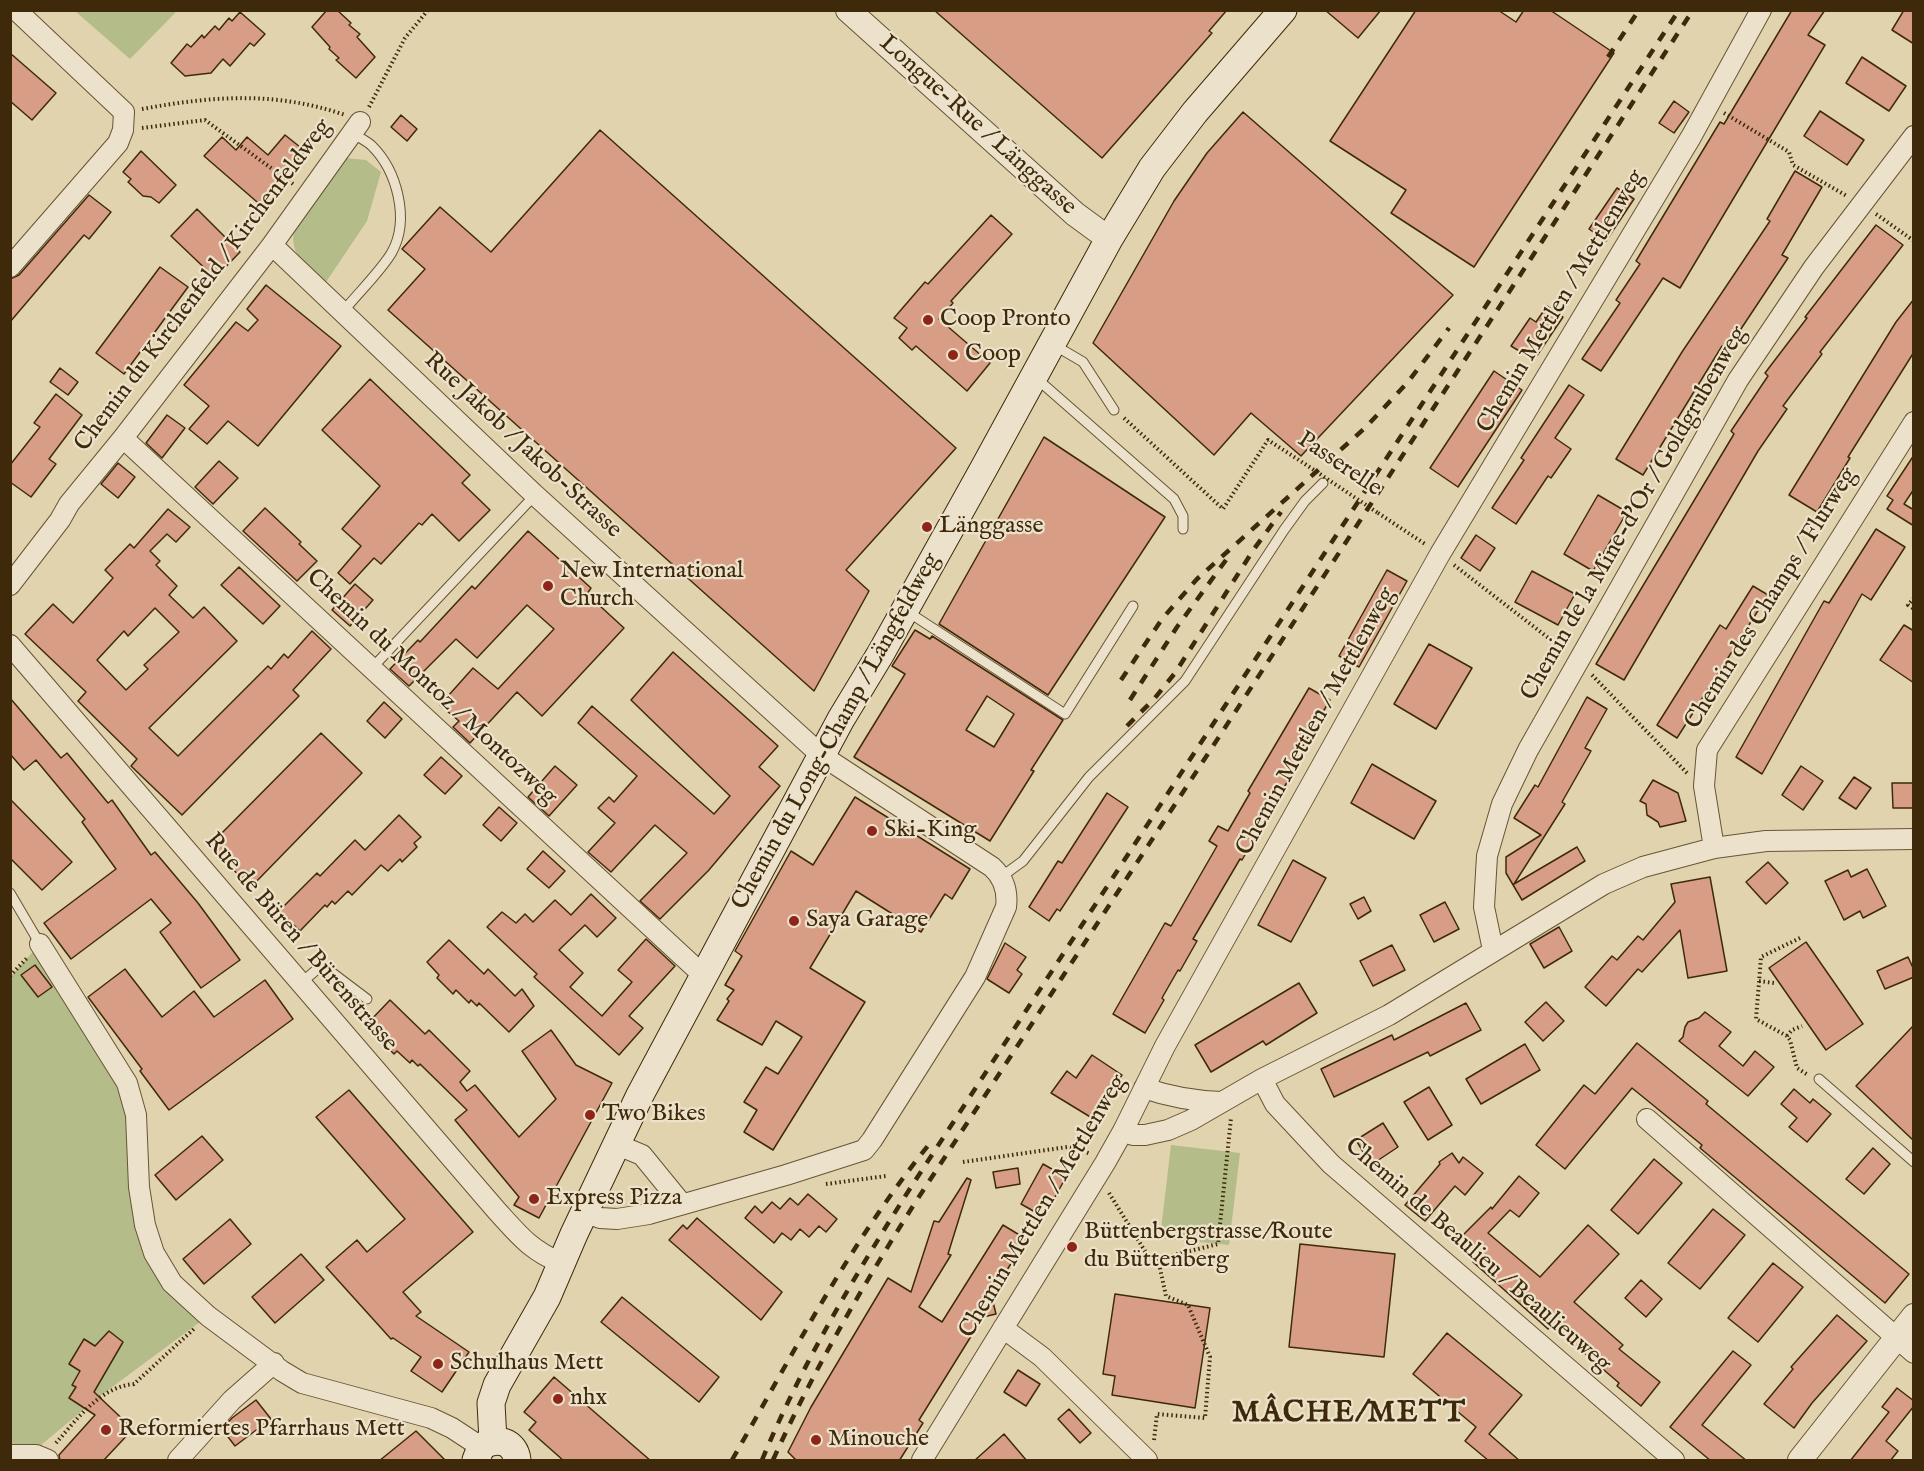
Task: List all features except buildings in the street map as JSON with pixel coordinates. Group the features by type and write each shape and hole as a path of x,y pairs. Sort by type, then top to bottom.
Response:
{"main road":[{"name":"Chemin du Long-Champ / Längfeldweg","path":"483,1449 493,1395 547,1297 584,1212 640,1095 821,755 905,609 1109,239 1152,168 1195,112 1283,10"},
{"path":"483,1449 508,1444 513,1449 517,1461"}],"street":[{"path":"10,267 118,143 123,121 16,10"},
{"name":"Longue-Rue / Länggasse","path":"848,10 1075,214 1109,239"},
{"name":"Chemin Mettlen / Mettlenweg","path":"921,1461 1123,1131 1165,1046 1440,554 1691,137 1761,10"},
{"name":"Chemin du Kirchenfeld / Kirchenfeldweg","path":"10,585 60,520 69,504 272,245 356,128"},
{"name":"Chemin de la Mine-d'Or / Goldgrubenweg","path":"1493,950 1484,907 1487,856 1502,804 1528,750 1738,380 1814,267 1914,136"},
{"name":"Rue Jakob / Jakob-Strasse","path":"272,245 535,495 821,755 992,867 1001,877"},
{"name":"Chemin des Champs / Flurweg","path":"1714,848 1704,786 1707,750 1914,422"},
{"name":"Chemin du Montoz / Montozweg","path":"123,438 704,976"},
{"name":"Rue de Büren / Bürenstrasse","path":"10,645 529,1246 561,1263"},
{"path":"1123,1131 1132,1135 1145,1135 1168,1130 1226,1107 1262,1078 1389,1015 1604,884 1643,867 1714,848 1803,839 1914,839"},
{"path":"584,1212 600,1218 616,1219 649,1214 864,1150 979,969 1006,907 1007,890 1001,877"},
{"path":"40,944 127,1083 136,1114 142,1211 148,1239 172,1283 208,1316 302,1383 403,1409 440,1422 483,1449"},
{"name":"Chemin de Beaulieu / Beaulieuweg","path":"1262,1078 1275,1104 1330,1164 1674,1461"},
{"path":"1144,1088 1171,1097 1226,1107"},
{"path":"1647,1119 1905,1345"},
{"path":"618,1145 642,1155 682,1204"},
{"path":"1800,1461 1905,1345 1914,1316"},
{"path":"1003,1328 1042,1357 1147,1461"},
{"path":"178,1461 232,1400 273,1363"},
{"path":"10,1455 36,1455 48,1461"}],"lane":[{"path":"342,313 392,252 398,237 400,209 397,185 371,145 356,128"},
{"path":"1052,343 1083,362 1114,410"},
{"path":"1034,376 1174,499 1184,516 1183,529"},
{"path":"1001,877 1023,861 1089,777 1185,681 1284,530 1305,501 1323,483"},
{"path":"372,668 535,495"},
{"path":"905,609 1065,714 1133,606"},
{"path":"10,892 40,944"},
{"path":"301,983 322,965 367,999"},
{"path":"1819,1080 1914,1162"}],"path":[{"name":"Chemin du Kirchenfeld / Kirchenfeldweg","path":"356,128 405,38 428,10"},
{"path":"123,121 200,100 269,98 305,103 356,128"},
{"path":"1721,111 1789,152 1793,165 1862,204 1914,241"},
{"path":"123,121 205,120 308,196"},
{"name":"Passerelle","path":"1114,410 1223,508 1268,440 1430,548"},
{"path":"1914,598 1908,605 1914,609"},
{"path":"1800,938 1761,957 1756,1019 1787,1036 1797,1068 1819,1080"},
{"path":"1759,981 1774,983"},
{"path":"1787,1036 1792,1030 1803,1026"},
{"path":"1108,1192 1148,1257 1158,1259 1218,1244 1226,1107"},
{"path":"963,1162 1067,1147 1090,1154"},
{"path":"822,1185 886,1176"},
{"path":"1155,1437 1157,1414 1205,1418 1210,1358 1188,1305 1166,1296 1158,1259"},
{"path":"57,1442 92,1404 103,1395 123,1385 134,1384 208,1316"}],"green space":[{"path":"75,11 177,11 130,59"},
{"path":"345,158 366,160 381,172 367,221 324,285 297,254 293,239 294,230"},
{"path":"40,944 121,1072 148,1239 208,1316 100,1396 41,1445 11,1447 11,976"},
{"path":"1171,1145 1240,1153 1229,1245 1160,1238"}],"railway":[{"path":"1608,57 1639,10"},
{"path":"762,1460 794,1389 830,1320 911,1187 1679,10"},
{"path":"773,1460 804,1394 838,1331 913,1206 1693,10"},
{"path":"1121,680 1162,619 1197,579 1366,427 1408,382 1449,328"},
{"path":"1127,726 1154,699 1175,673 1254,549 1281,512"},
{"path":"1130,700 1177,627 1226,560"},
{"path":"732,1460 801,1337 875,1217 931,1142"}],"place":[{"name":"Coop Pronto","path":"928,320"},
{"name":"Coop","path":"953,355"},
{"name":"Länggasse","path":"927,527"},
{"name":"New International Church","path":"548,586"},
{"name":"Ski-King","path":"872,831"},
{"name":"Saya Garage","path":"794,921"},
{"name":"Two Bikes","path":"590,1115"},
{"name":"Express Pizza","path":"534,1199"},
{"name":"Büttenbergstrasse/Route du Büttenberg","path":"1072,1247"},
{"name":"Schulhaus Mett","path":"438,1364"},
{"name":"nhx","path":"558,1399"},
{"name":"Reformiertes Pfarrhaus Mett","path":"106,1430"},
{"name":"Minouche","path":"816,1440"}],"district":[{"name":"MÂCHE/METT","path":"1349,1415"}]}
